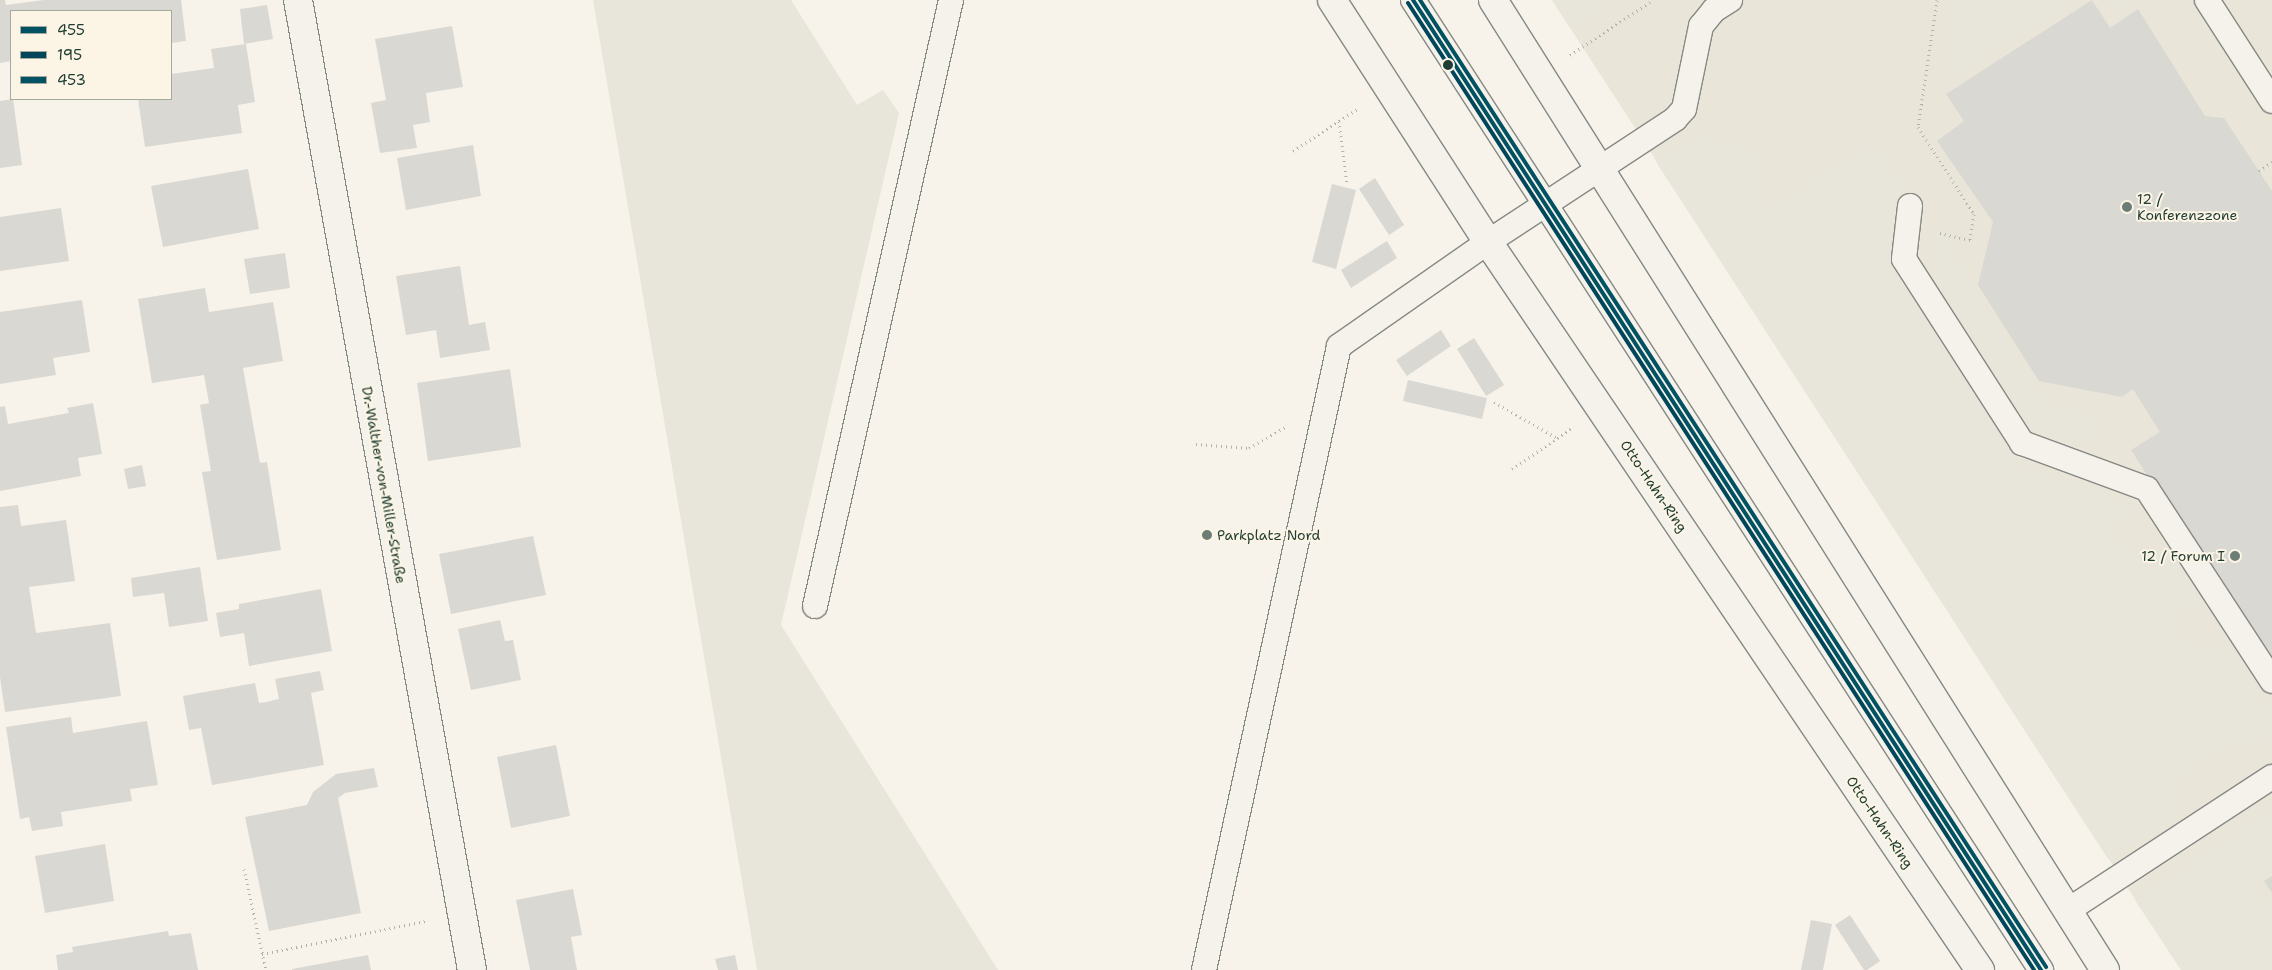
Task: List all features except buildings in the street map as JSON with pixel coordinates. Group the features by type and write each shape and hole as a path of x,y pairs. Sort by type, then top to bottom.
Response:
{"street":[{"name":"Dr.-Walther-von-Miller-Straße","path":"298,0 472,970"},
{"name":"Otto-Hahn-Ring","path":"1332,0 1488,242 1975,968"},
{"path":"1492,0 2105,970"}],"lane":[{"path":"815,606 951,0"},
{"path":"1413,0 2041,970"},
{"path":"1204,970 1339,346 1488,242 1675,119 1684,109 1701,26 1714,10 1730,0"},
{"path":"2206,0 2272,101"},
{"path":"1909,216 1904,259 2022,443 2147,489 2272,681"},
{"path":"2067,911 2272,777"}],"path":[{"path":"1568,57 1653,0"},
{"path":"1909,216 1970,240 1974,214 1918,127 1937,0"},
{"path":"1294,151 1352,113"},
{"path":"1339,121 1347,184"},
{"path":"2259,171 2272,162"},
{"path":"1494,402 1557,438"},
{"path":"1196,444 1249,448 1327,403"},
{"path":"1512,469 1567,432"},
{"path":"244,869 266,970"},
{"path":"262,954 461,914"}],"shaded area":[{"path":"593,0 791,0 857,105 883,90 899,113 781,625 998,970 757,970"},
{"path":"1552,0 2272,0 2272,970 2181,970"},
{"path":"1552,0 1613,0 1570,28"},
{"path":"1960,0 2076,0 1942,83"},
{"path":"2115,0 2143,0 2123,9"},
{"path":"1698,137 1761,154 1768,210 1873,142 1898,181 1892,264 2021,468 2105,493 2145,515 2103,519 2125,551 2172,554 2205,609 2167,610 2187,648 2236,652 2272,717 2261,749 2226,743 2177,780 2172,819 2108,859 1656,162"},
{"path":"1939,221 1968,279 2047,403 2111,423 2081,442 2034,432 1935,275"},
{"path":"2272,811 2272,870 2253,884 2272,912 2272,970 2181,970 2135,900"}],"transit line":[{"name":"455","path":"1413,0 2041,970"},
{"name":"453","path":"1420,0 2046,967"},
{"name":"195","path":"1408,3 2034,970"}],"place":[{"name":"12 / Konferenzzone","path":"2127,207"},
{"name":"Parkplatz Nord","path":"1207,535"},
{"name":"12 / Forum I","path":"2235,556"}]}
